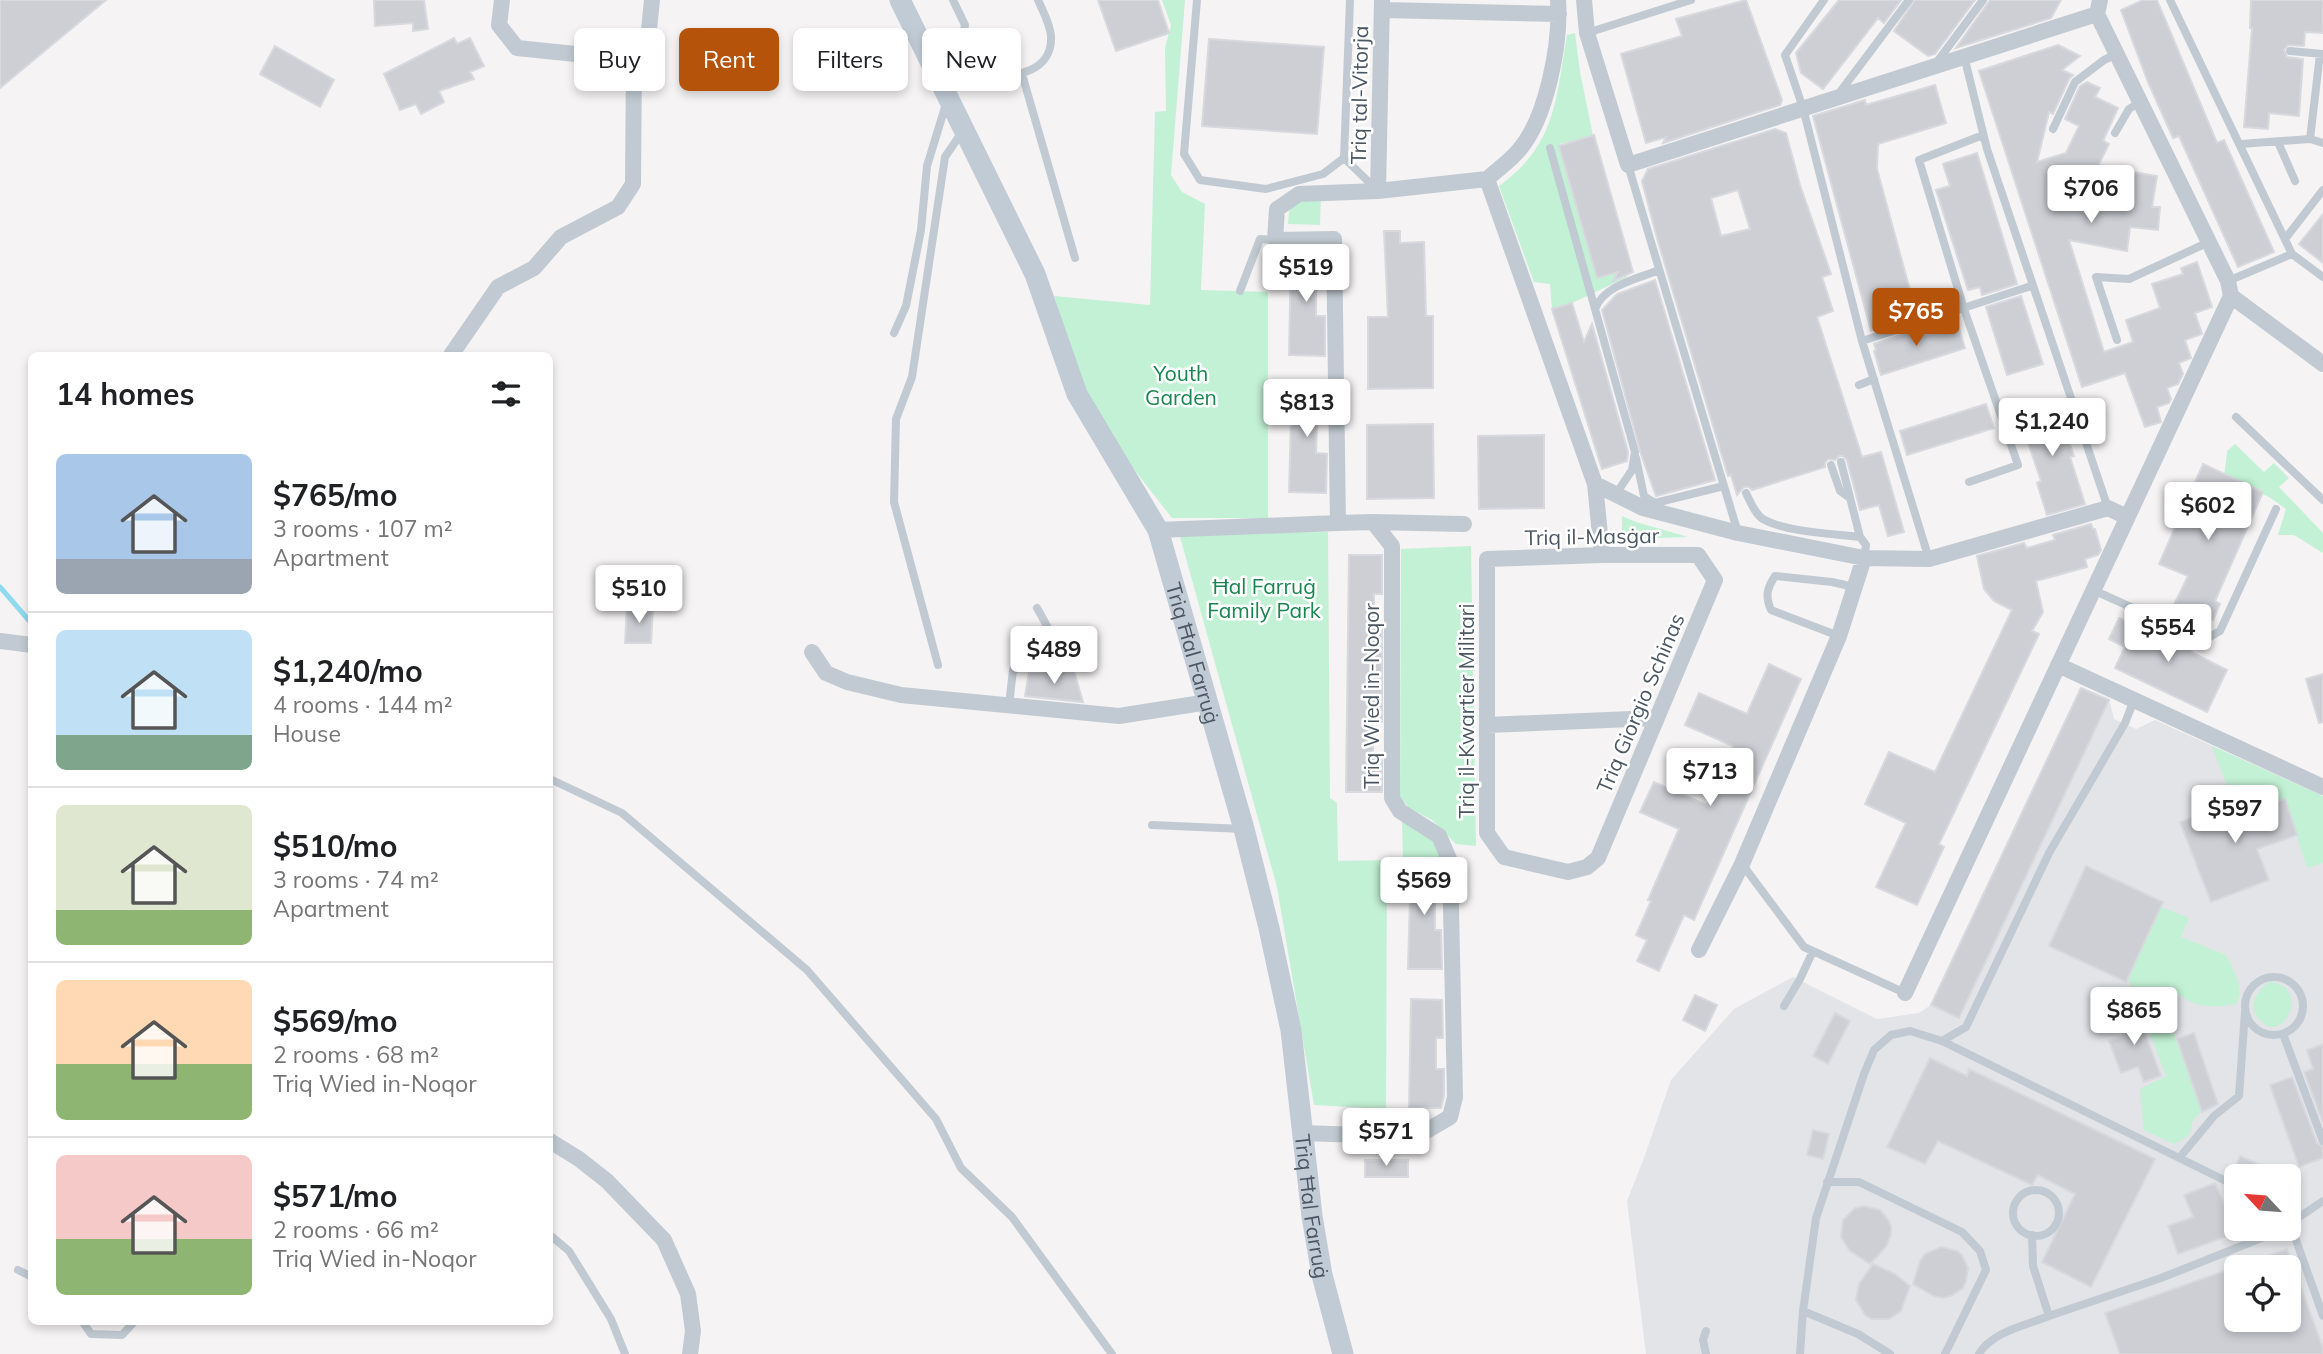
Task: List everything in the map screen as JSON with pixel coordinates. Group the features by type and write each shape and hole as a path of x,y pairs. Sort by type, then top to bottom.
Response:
{"main road":[{"name":"Triq Ħal Farruġ","path":"900,0 922,45"},
{"name":"Triq Ħal Farruġ","path":"945,91 1035,274 1077,394 1158,530 1244,829 1291,1030 1322,1275 1343,1354"}],"street":[{"path":"502,0 499,25 517,48 574,54"},
{"path":"649,28 652,0"},
{"path":"1584,0 1587,33 1628,164 1932,69 2099,7 2117,54 2230,288 2323,364"},
{"path":"1338,523 1334,239 1275,240 1277,209 1299,194 1378,191 1486,179 1520,149 1544,109 1552,68 1558,7 1382,5"},
{"name":"Triq tal-Vitorja","path":"1378,191 1382,5"},
{"path":"453,352 498,286 534,268 561,237 618,207 633,184 634,91"},
{"path":"1486,179 1595,484 1602,555"},
{"path":"1905,993 2094,590 2230,288"},
{"path":"1595,484 1643,508 1738,533 1864,558 1929,559 2108,508 2127,517"},
{"path":"1158,530 1373,522 1465,524"},
{"name":"Triq Wied in-Noqor","path":"1302,1133 1416,1137 1450,1117 1455,1097 1450,860 1439,836 1400,811 1392,798 1392,546 1373,522"},
{"name":"Triq il-Masġar","path":"1487,559 1698,555"},
{"name":"Triq Giorgio Schinas","path":"1504,857 1568,872 1587,867 1598,858 1715,580 1698,555"},
{"path":"1699,950 1742,864 1839,636 1864,558"},
{"name":"Triq il-Kwartier Militari","path":"1487,559 1487,832 1504,857"},
{"path":"0,641 28,644"},
{"path":"813,652 826,673 847,682 901,695 1119,716 1208,702"},
{"path":"2059,665 2323,787"},
{"path":"1487,725 1656,718"},
{"path":"553,1143 607,1181 664,1240 688,1294 693,1331 691,1354"}],"lane":[{"path":"953,0 964,28"},
{"path":"1038,0 1049,27 1051,39 1048,53 1036,69 1022,74 1075,258"},
{"path":"1197,0 1184,154 1199,180 1266,189 1323,174 1344,158"},
{"path":"1350,0 1344,158 1378,191"},
{"path":"1587,33 1691,0"},
{"path":"1824,0 1785,55 1803,108 1862,341 1929,559"},
{"path":"1836,98 1909,0"},
{"path":"1932,69 1983,0"},
{"path":"2171,0 2292,254 2323,277"},
{"path":"2290,51 2321,54 2310,139"},
{"path":"2053,129 2076,82 2104,60 2117,54"},
{"path":"1964,57 1983,135 2031,286 2108,508"},
{"path":"894,333 906,306 920,230 927,166 948,98"},
{"path":"2115,133 2129,109 2140,102"},
{"path":"938,665 894,502 896,419 912,377 945,156 963,130"},
{"path":"1969,482 2018,465 1964,309 1919,160 1983,135"},
{"path":"2241,144 2310,139 2323,143"},
{"path":"2278,142 2295,181"},
{"path":"1550,148 1635,452 1644,496 1655,503 1724,486"},
{"path":"1628,164 1738,533"},
{"path":"2284,239 2323,190"},
{"path":"1240,291 1260,239 1275,240"},
{"path":"2117,340 2096,277 2129,279 2209,242"},
{"path":"2230,288 2292,254"},
{"path":"1595,310 1599,299 1613,289 1659,270"},
{"path":"1862,341 2031,286"},
{"path":"1858,385 1874,379"},
{"path":"2236,417 2323,500"},
{"path":"1616,494 1632,470 1635,452"},
{"path":"1841,462 1860,537 1866,545 1864,558"},
{"path":"1831,465 1840,491 1850,498"},
{"path":"1746,492 1762,519 1787,527 1860,537"},
{"path":"2094,590 2204,640 2220,631 2276,509"},
{"path":"1839,636 1772,610 1767,600 1768,587 1775,576 1854,587"},
{"path":"1009,705 1013,670 1045,659 1054,642 1052,633 1037,608"},
{"path":"1942,1041 1966,1027 2049,853 2125,723 2134,699"},
{"path":"553,780 622,813 807,970 936,1119 961,1167 1013,1217 1112,1354"},
{"path":"1152,825 1244,829"},
{"path":"1742,864 1804,947 1905,993"},
{"path":"1784,1006 1813,951"},
{"path":"2180,1157 2214,1116 2239,1096 2245,1000 2249,991 2261,980 2280,978 2297,989 2302,1005 2296,1024 2283,1034 2265,1033 2256,1029 2249,1022 2245,1010"},
{"path":"1800,1354 1816,1218 1864,1074 1874,1050 1891,1035 1910,1031 1942,1041 2224,1180"},
{"path":"2283,1034 2323,1141"},
{"path":"1827,1182 1858,1182 1962,1232 1980,1251 1986,1270 1945,1354"},
{"path":"2043,1191 2053,1196 2059,1214 2053,1228 2046,1233 2032,1235 2020,1228 2015,1221 2015,1205 2020,1196 2027,1192 2043,1191"},
{"path":"2301,1216 2323,1201"},
{"path":"2032,1235 2033,1266 2049,1316"},
{"path":"553,1238 569,1251 611,1319 625,1354"},
{"path":"1979,1354 1981,1349 1997,1337 2049,1316 2161,1278 2254,1241"},
{"path":"2299,1241 2323,1315"},
{"path":"19,1270 28,1275"},
{"path":"1803,1311 1858,1334 1890,1354"},
{"path":"85,1325 92,1334 122,1335 131,1325"},
{"path":"1706,1331 1703,1339 1706,1354"}],"shaded area":[{"path":"2081,688 2109,699 2114,719 2136,729 2155,720 2323,796 2323,1354 1646,1354 1627,1201 1671,1080 1734,1009 1793,977 1877,1019 1919,1013 1931,1005"}],"green space":[{"name":"Youth Garden","path":"1162,0 1185,0 1171,175 1182,192 1205,204 1201,290 1268,292 1268,518 1172,518 1122,454 1081,382 1054,296 1150,305 1155,112 1166,111 1165,48 1171,25"},
{"path":"1575,33 1593,136 1560,144 1576,194 1606,184 1627,277 1572,303 1552,309 1550,284 1534,282 1499,186 1518,170 1543,137 1556,100 1567,35"},
{"path":"1321,193 1320,225 1288,224 1290,203"},
{"path":"2235,444 2264,472 2274,463 2289,478 2279,487 2323,533 2323,553 2294,535 2278,535 2286,509 2269,497 2224,478 2227,451"},
{"path":"1622,516 1636,522 1688,537 1622,539"},
{"name":"Ħal Farruġ Family Park","path":"1328,532 1330,798 1337,803 1338,861 1387,860 1386,1109 1314,1105 1277,887 1179,533"},
{"path":"1471,546 1476,846 1456,844 1432,820 1409,808 1400,796 1401,549"},
{"path":"2212,746 2323,796 2323,863 2307,868 2285,800 2246,813 2240,800 2233,802"},
{"path":"1402,821 1438,843 1444,860 1403,860"},
{"path":"2161,907 2189,918 2181,937 2226,955 2240,992 2236,1004 2198,1004 2178,994 2169,1001 2169,1021 2202,1112 2193,1121 2190,1134 2174,1144 2144,1130 2140,1089 2166,1076 2128,978"},
{"path":"2269,982 2282,985 2289,993 2291,1002 2285,1020 2270,1027 2257,1017 2253,1006 2256,996"}],"building":[{"path":"0,0 106,0 0,88"},
{"path":"374,0 424,0 428,29 413,31 413,23 375,26"},
{"path":"1098,0 1158,0 1169,33 1116,51"},
{"path":"1746,0 1782,100 1780,105 1663,143 1666,137 1646,143 1621,54 1682,36 1676,19"},
{"path":"1839,0 1901,0 1884,23 1878,18 1823,89 1801,73 1796,53"},
{"path":"1915,0 1975,0 1935,54 1928,56 1894,31"},
{"path":"1990,0 2061,0 2051,18 1956,48"},
{"path":"2143,0 2157,0 2217,143 2224,140 2274,252 2238,267 2179,136 2173,138 2121,10"},
{"path":"2251,0 2323,0 2323,33 2305,32 2304,46 2288,45 2284,50 2287,57 2303,59 2299,116 2269,113 2268,129 2244,127 2252,28"},
{"path":"454,38 457,44 470,38 484,66 470,72 474,79 439,91 444,102 421,114 416,104 400,110 384,74"},
{"path":"1209,39 1324,47 1317,134 1202,126"},
{"path":"2058,45 2080,56 2062,70 2073,75 2053,114 2049,112 2037,162 2066,153 2079,126 2065,119 2080,86 2087,82 2100,88 2095,97 2118,108 2103,141 2109,144 2098,166 2157,176 2152,207 2160,207 2158,230 2130,227 2127,251 2069,240 2104,352 2133,342 2126,320 2160,308 2152,284 2183,274 2181,268 2197,262 2212,307 2195,313 2202,334 2185,340 2191,358 2179,363 2183,374 2178,384 2167,388 2171,399 2169,403 2157,407 2161,422 2145,427 2125,373 2082,387 1979,71"},
{"path":"275,46 334,80 320,107 260,74"},
{"path":"1935,85 1946,123 1878,144 1877,169 1917,316 1871,331 1813,116 1865,100 1866,105"},
{"path":"1775,129 1786,133 1800,185 1831,274 1822,277 1833,311 1817,317 1862,457 1881,452 1904,532 1888,536 1879,505 1860,510 1847,460 1843,456 1835,460 1828,459 1825,467 1752,490 1744,487 1737,495 1731,475 1728,476 1657,238 1642,181 1648,169","holes":["1738,190 1750,229 1721,236 1711,198"]},
{"path":"1594,135 1633,272 1613,281 1618,272 1597,278 1559,146"},
{"path":"1977,153 2017,284 1982,295 1980,287 1968,290 1936,190 1950,186 1943,164"},
{"path":"2323,214 2323,263 2299,244"},
{"path":"1384,231 1400,231 1400,243 1424,242 1426,316 1433,316 1433,388 1368,389 1368,317 1388,317"},
{"path":"1291,250 1324,250 1324,286 1316,285 1316,316 1325,316 1325,356 1289,355"},
{"path":"1655,280 1715,480 1656,496 1641,454 1602,310 1617,294"},
{"path":"2021,296 2043,364 2007,375 1986,307"},
{"path":"1572,303 1584,342 1592,324 1628,452 1627,461 1602,469 1552,309"},
{"path":"1958,325 1965,348 1881,375 1874,344 1920,329 1922,336"},
{"path":"1292,383 1326,384 1326,423 1317,423 1316,453 1327,454 1326,493 1289,492"},
{"path":"2055,400 2074,456 2070,457 2085,504 2047,515 2037,483 2041,481 2018,413"},
{"path":"1986,404 1994,428 1907,455 1900,431"},
{"path":"1433,424 1434,498 1367,499 1367,425"},
{"path":"1544,435 1544,508 1479,509 1478,436"},
{"path":"2203,464 2263,492 2215,601 2220,604 2213,620 2207,617 2201,631 2168,617 2188,576 2159,564"},
{"path":"2091,524 2101,550 2098,555 2085,559 2087,567 2036,581 2043,612 2032,631 2039,634 1939,844 1944,847 1917,905 1876,887 1906,823 1865,804 1889,752 1935,772 2012,610 1994,601 1984,589 1977,556 2024,543 2027,548 2055,540 2053,535"},
{"path":"1349,555 1382,555 1382,594 1374,594 1374,625 1382,625 1382,722 1373,722 1373,753 1382,753 1382,792 1346,792"},
{"path":"627,606 653,607 651,643 625,643"},
{"path":"2119,618 2159,637 2163,629 2195,643 2191,652 2227,670 2207,712 2115,668 2125,647 2109,639"},
{"path":"1769,664 1801,679 1694,920 1684,915 1659,971 1637,961 1647,940 1636,935 1679,829 1640,812 1654,782 1707,805 1733,746 1685,725 1699,693 1747,714"},
{"path":"1074,671 1083,702 1025,696 1029,672"},
{"path":"2323,674 2323,722 2319,723 2306,679"},
{"path":"2081,688 2109,700 1959,1018 1931,1005"},
{"path":"2285,799 2297,835 2257,849 2269,880 2211,902 2180,822 2238,800 2244,813"},
{"path":"1438,860 1440,899 1435,899 1435,930 1441,930 1442,969 1408,969 1411,861"},
{"path":"2086,866 2163,902 2126,982 2049,946"},
{"path":"1695,995 1717,1005 1705,1031 1683,1020"},
{"path":"1411,999 1442,1000 1443,1038 1436,1038 1436,1069 1444,1069 1441,1108 1409,1108"},
{"path":"2134,1004 2161,1076 2144,1082 2138,1067 2121,1073 2109,1041 2126,1035 2117,1011"},
{"path":"1835,1013 1850,1021 1828,1064 1813,1056"},
{"path":"2194,1033 2218,1104 2202,1112 2177,1039"},
{"path":"2323,1044 2323,1122 2304,1072 2313,1069 2307,1050"},
{"path":"1930,1058 1967,1076 1969,1069 2155,1159 2091,1287 2042,1262 2075,1194 2038,1175 2032,1185 1938,1141 1925,1164 1887,1147"},
{"path":"2292,1077 2317,1143 2323,1147 2323,1158 2301,1166 2298,1164 2270,1085"},
{"path":"1813,1130 1829,1134 1823,1159 1807,1155"},
{"path":"2240,1156 2258,1164 2236,1164"},
{"path":"1365,1160 1408,1160 1408,1177 1365,1177"},
{"path":"2215,1183 2224,1204 2224,1237 2178,1254 2168,1226 2193,1217 2184,1195"},
{"path":"1864,1206 1880,1210 1891,1227 1886,1247 1870,1264 1850,1251 1841,1237 1843,1220 1855,1208"},
{"path":"1941,1247 1957,1251 1968,1268 1963,1288 1942,1298 1913,1284 1925,1254"},
{"path":"2287,1249 2289,1255 2270,1255"},
{"path":"1873,1264 1895,1274 1910,1286 1901,1311 1889,1319 1872,1319 1865,1315 1856,1300 1859,1284"},
{"path":"2224,1271 2224,1332 2301,1332 2301,1288 2323,1354 2120,1354 2105,1313"}],"waterway":[{"path":"0,587 28,619"}]}
